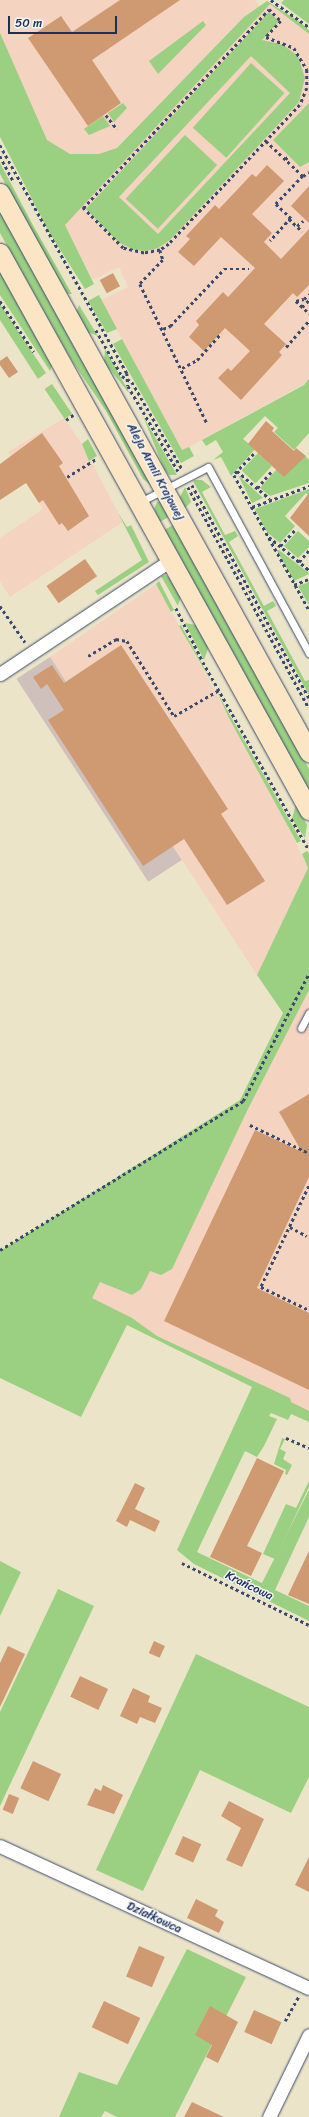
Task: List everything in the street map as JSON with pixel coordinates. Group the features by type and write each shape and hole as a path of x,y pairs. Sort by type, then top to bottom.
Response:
{"street":[{"name":"Aleja Armii Krajowej","path":"8,191 164,489 309,752"},
{"path":"0,253 140,502 309,810"},
{"path":"0,674 171,560"},
{"name":"Działkowca","path":"0,1846 308,1987"},
{"path":"269,2117 309,2035"}],"lane":[{"path":"140,502 208,467 309,653"},
{"path":"301,1028 309,1013"}],"path":[{"path":"271,0 309,28"},
{"path":"269,9 281,21 266,37 294,48 304,62 308,79 300,105 266,141 169,244 160,250 144,253 123,248 83,208 269,9"},
{"path":"106,115 117,129"},
{"path":"266,141 303,176"},
{"path":"0,145 83,297"},
{"path":"0,156 8,191"},
{"path":"285,159 289,156"},
{"path":"302,231 276,204 303,176 309,172"},
{"path":"270,241 290,219"},
{"path":"297,226 302,221"},
{"path":"160,250 163,260 140,284 182,368 207,423"},
{"path":"163,329 170,326 224,269 249,270"},
{"path":"309,294 304,299 296,301 309,314"},
{"path":"302,307 309,300"},
{"path":"286,347 309,321"},
{"path":"93,324 122,376 132,382 187,477 309,698"},
{"path":"182,368 197,360 221,333"},
{"path":"254,454 234,475 308,608"},
{"path":"67,477 100,457"},
{"path":"257,488 272,471"},
{"path":"237,472 270,499"},
{"path":"252,507 270,499 309,486"},
{"path":"280,546 295,530"},
{"path":"268,536 309,570"},
{"path":"299,562 309,550"},
{"path":"294,585 309,579"},
{"path":"0,606 32,653"},
{"path":"88,656 116,639 127,641 174,716 219,690"},
{"path":"280,656 309,708"},
{"path":"0,1250 243,1101 309,973"},
{"path":"250,1126 309,1153"},
{"path":"309,1186 261,1287 309,1310"},
{"path":"290,1227 307,1236"},
{"path":"286,1438 309,1448"},
{"name":"Krańcowa","path":"182,1563 309,1625"},
{"path":"285,2021 294,2003 308,1987"}],"shaded area":[{"path":"0,0 255,0 262,11 270,3 309,34 309,379 304,384 182,451 101,300 128,287 119,267 93,280 65,226 0,62"},
{"path":"64,418 82,444 123,522 10,597 0,581 0,538 43,509 8,452"},
{"path":"156,584 279,808 308,868 257,975 50,657"},
{"path":"50,657 182,860 148,882 16,679"},
{"path":"309,990 309,1414 0,1263 247,1111"}],"green space":[{"path":"284,0 309,0 309,24 281,3"},
{"path":"267,1 300,22 309,30 309,34 270,4 65,225 94,284 85,289 49,232 0,137 0,33 47,140 70,154 99,154 117,148 244,17"},
{"path":"269,12 279,21 262,40 283,45 298,56 305,78 299,102 170,240 158,248 146,251 134,250 118,242 86,209","holes":["251,56 290,93 158,234 119,197"]},
{"path":"203,21 206,25 158,74 149,61"},
{"path":"251,63 284,93 226,158 193,128"},
{"path":"123,103 127,108 114,122 108,113"},
{"path":"309,103 309,162 300,167 273,140"},
{"path":"103,116 110,126 89,135 84,129"},
{"path":"185,135 217,165 158,229 126,199"},
{"path":"0,163 72,294 67,294 30,229 0,174"},
{"path":"0,209 152,486 143,479 106,411 70,358 0,233"},
{"path":"0,272 52,366 50,371 0,295"},
{"path":"99,295 117,329 107,333 88,301"},
{"path":"0,304 46,373 38,379 0,320"},
{"path":"79,305 98,336 87,332 76,313"},
{"path":"122,339 182,450 189,447 194,456 181,463 113,344"},
{"path":"105,349 129,392 104,362"},
{"path":"309,379 309,433 294,450 274,432 278,428 265,416 243,439 255,449 231,476 221,457 213,460 223,452 216,440 206,446 202,440 304,385"},
{"path":"52,384 72,414 65,419 45,389"},
{"path":"143,416 177,475 169,475 164,469"},
{"path":"88,439 97,456 89,461 82,444"},
{"path":"258,453 272,466 256,484 242,471"},
{"path":"303,454 309,460 309,483 270,496 260,488 276,470"},
{"path":"238,475 263,498 252,503"},
{"path":"202,480 211,487 202,492 225,535 235,531 238,536 229,542 264,606 273,601 276,606 267,611 305,681 309,680 309,695 193,481"},
{"path":"185,487 191,502 185,508 180,497"},
{"path":"309,489 309,496 306,493 285,516 295,526 280,543 267,532 255,509"},
{"path":"157,502 161,502 170,516 160,522 154,509"},
{"path":"118,513 127,527 131,525 149,562 98,595 95,591 142,560"},
{"path":"175,524 309,769 309,793 164,530"},
{"path":"298,531 309,541 309,547 298,558 284,546"},
{"path":"279,550 309,574 294,581 277,551"},
{"path":"165,575 170,578 181,596 178,606 161,576"},
{"path":"159,581 174,610 171,612 156,584"},
{"path":"309,582 309,605 298,586"},
{"path":"185,623 196,625 209,646 204,660"},
{"path":"181,625 216,690 179,626"},
{"path":"217,692 301,841 297,843 229,718"},
{"path":"296,804 307,825 305,838 292,819"},
{"path":"307,851 309,854 309,990 247,1111 172,1269 161,1275 150,1271 141,1289 132,1295 100,1282 92,1298 132,1318 157,1336 290,1398 291,1402 309,1411 309,1422 291,1414 288,1420 271,1413 269,1416 277,1419 264,1446 257,1457 245,1451 197,1552 262,1583 309,1490 309,1517 275,1590 309,1606 309,1621 194,1564 177,1550 252,1387 127,1325 81,1417 0,1378 0,1251 240,1100 283,1013 257,975 308,868 302,854"},
{"path":"282,1438 285,1439 280,1449 286,1452 283,1459 292,1465 287,1475 285,1474 286,1470 274,1464"},
{"path":"309,1481 309,1487 275,1559 263,1554 286,1504 296,1508"},
{"path":"0,1561 21,1572 0,1616"},
{"path":"58,1589 94,1606 0,1806 0,1712"},
{"path":"196,1654 309,1707 309,1777 291,1813 200,1770 143,1891 96,1870"},
{"path":"187,1949 246,1977 175,2117 117,2117 105,2111 101,2117 59,2117 79,2072 117,2085"}],"building":[{"path":"120,0 180,0 92,60 121,103 88,126 28,38 61,16 72,32"},
{"path":"267,165 284,181 252,214 272,233 264,242 281,259 309,229 309,285 297,297 293,293 264,324 286,344 279,352 282,355 241,400 218,378 228,368 231,371 250,351 225,328 204,351 189,337 199,325 196,321 223,292 228,297 255,268 221,237 194,266 178,252 190,239 186,236 215,205 219,209 252,174 256,177"},
{"path":"309,186 309,223 291,206"},
{"path":"113,273 120,286 107,293 100,280"},
{"path":"7,356 18,372 9,378 0,365 0,361"},
{"path":"266,421 274,428 272,431 294,451 296,448 306,456 284,477 248,444"},
{"path":"42,433 63,463 59,466 89,516 68,531 62,523 59,525 43,500 39,503 26,483 0,500 0,464"},
{"path":"309,493 309,536 290,518"},
{"path":"85,559 97,576 59,603 46,586"},
{"path":"121,645 228,809 221,814 265,881 227,905 184,839 143,866 48,720 64,710 47,684 41,689 33,677 52,665 64,683"},
{"path":"309,1094 309,1177 257,1288 309,1313 309,1390 164,1321 255,1130 302,1152 279,1112"},
{"path":"257,1458 284,1471 247,1546 262,1553 251,1576 210,1557"},
{"path":"135,1483 145,1488 135,1509 160,1521 155,1532 130,1520 127,1527 116,1521"},
{"path":"309,1551 309,1604 288,1595"},
{"path":"154,1641 165,1646 160,1658 149,1653"},
{"path":"8,1646 25,1654 0,1707 0,1663"},
{"path":"80,1676 108,1689 98,1710 70,1697"},
{"path":"133,1688 150,1696 148,1702 162,1708 155,1723 140,1717 137,1724 120,1716"},
{"path":"33,1761 61,1774 48,1801 20,1788"},
{"path":"103,1785 123,1795 114,1814 87,1805 95,1788 101,1791"},
{"path":"9,1794 19,1798 13,1814 3,1810"},
{"path":"229,1801 264,1819 242,1867 226,1860 241,1828 221,1816"},
{"path":"183,1836 201,1844 193,1862 175,1854"},
{"path":"309,1857 309,1892 295,1885"},
{"path":"196,1899 218,1910 215,1916 224,1922 219,1933 187,1918"},
{"path":"139,1946 165,1957 152,1987 126,1976"},
{"path":"104,2001 140,2018 128,2044 92,2027"},
{"path":"210,2006 238,2022 218,2063 206,2057 212,2045 195,2035"},
{"path":"254,2010 281,2022 272,2044 244,2032"},
{"path":"192,2102 224,2117 184,2117"}]}
